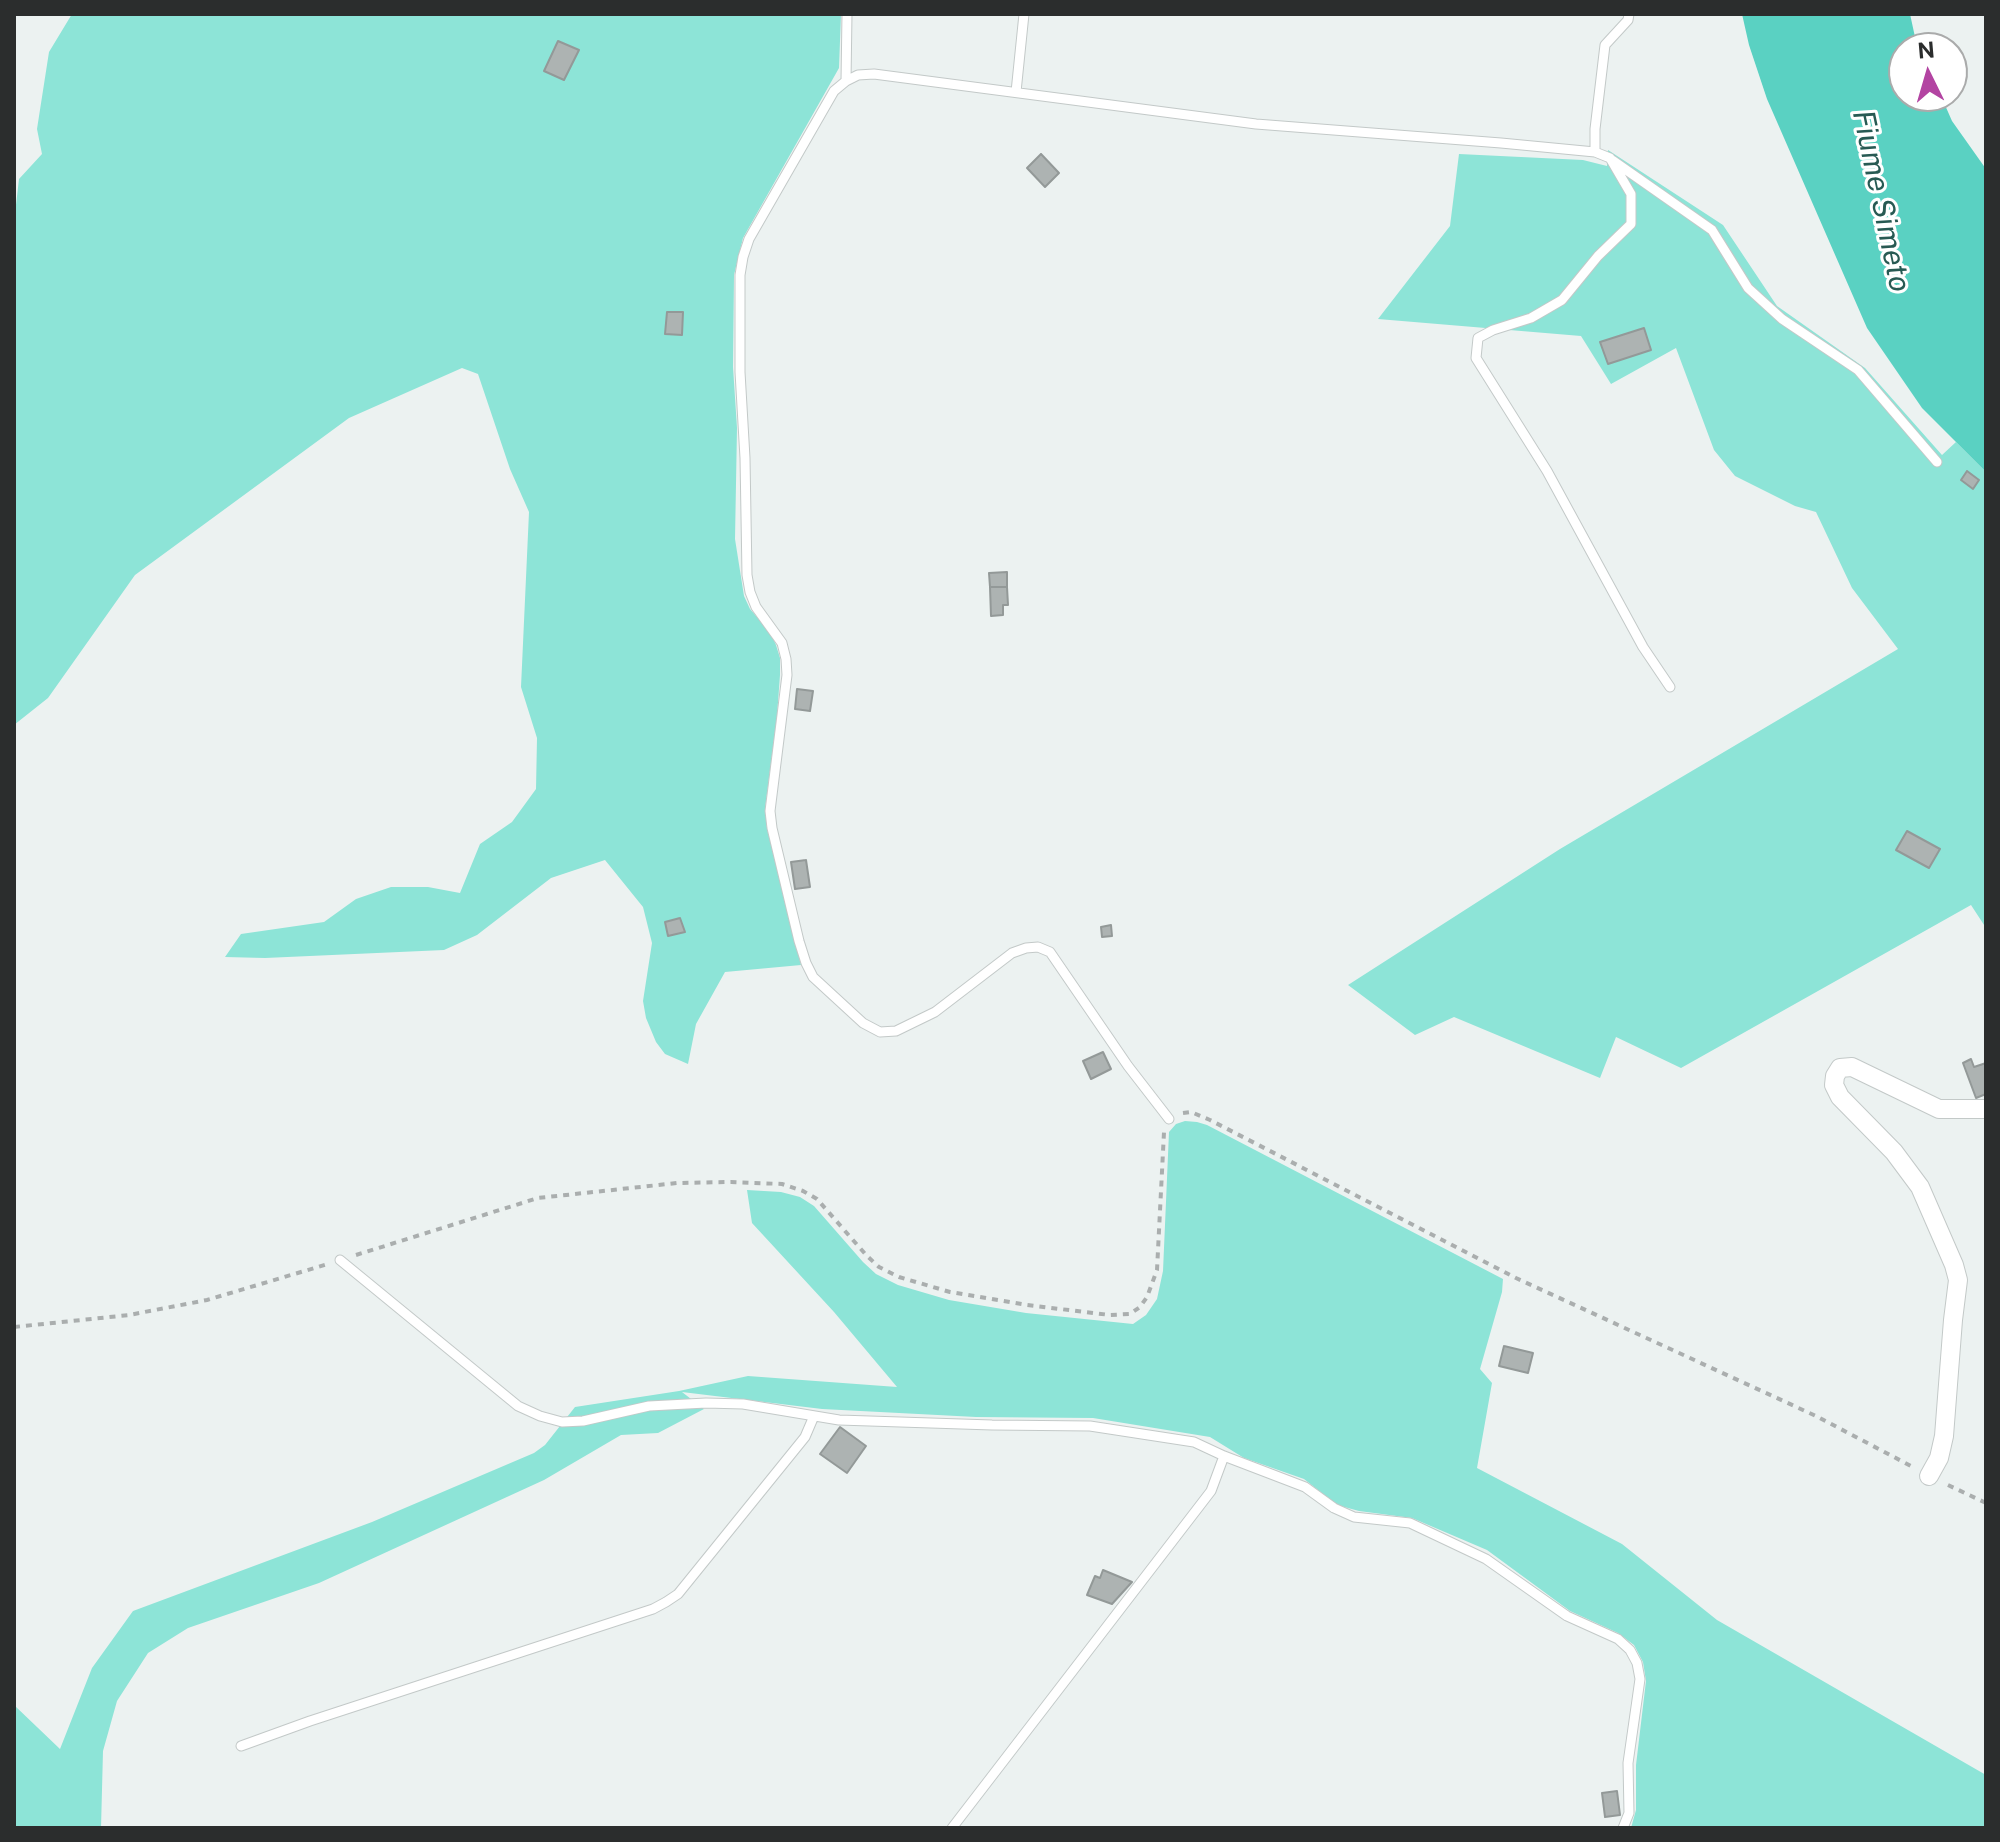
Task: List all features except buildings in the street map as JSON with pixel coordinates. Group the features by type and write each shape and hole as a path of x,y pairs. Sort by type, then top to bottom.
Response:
{"street":[{"path":"1929,1476 1939,1458 1944,1436 1958,1280 1920,1187 1894,1152 1840,1097 1834,1085 1835,1076 1840,1068 1852,1067 1939,1109 1986,1109"}],"lane":[{"path":"846,81 847,14"},
{"path":"1016,92 1024,14"},
{"path":"1595,152 1605,45 1628,20 1629,14"},
{"path":"1169,1119 1128,1066 1050,952 1038,947 1012,953 935,1012 896,1031 880,1032 863,1023 813,977 806,963 770,811 787,675 786,659 782,643 756,607 747,575 740,275 749,239 834,91 858,75 874,74 1256,124 1595,152 1610,158 1712,230 1748,288 1782,319 1858,370 1937,462"},
{"path":"1610,158 1631,194 1631,224 1598,256 1562,300 1531,318 1478,338 1476,358 1547,471 1643,647 1670,687"},
{"path":"340,1260 518,1406 562,1422 583,1421 649,1406 706,1403 743,1404 839,1420 1090,1426 1194,1442 1305,1487 1334,1508 1354,1517 1410,1523 1486,1559 1567,1616 1618,1639 1630,1650 1640,1679 1628,1763 1629,1813 1623,1828"},
{"path":"241,1746 653,1609 666,1602 678,1594 805,1437 814,1416"},
{"path":"952,1828 1211,1491 1224,1456"}],"path":[{"path":"14,1327 129,1315 207,1300 538,1198 677,1183 731,1182 782,1184 803,1191 817,1199 879,1267 899,1277 950,1292 1027,1305 1110,1315 1130,1314 1147,1297 1157,1270 1164,1129 1169,1119 1191,1112 1516,1278 1816,1416 1986,1503"}],"shaded area":[{"path":"72,14 841,14 839,68 743,238 734,275 733,367 737,428 735,539 744,596 750,609 770,632 780,658 777,716 765,809 801,965 725,972 696,1024 688,1064 665,1054 646,1018 643,1001 652,943 643,907 605,860 551,878 477,935 444,950 225,957 241,934 324,922 356,899 391,887 428,887 460,893 480,844 512,822 536,789 537,738 521,687 529,512 510,469 478,374 462,368 349,418 135,575 48,698 14,725 14,222 19,179 42,154 37,129 49,52"},
{"path":"1608,150 1723,225 1777,306 1865,368 1942,455 1956,442 1986,472 1986,928 1971,905 1681,1068 1616,1037 1600,1078 1454,1017 1415,1035 1348,985 1560,849 1898,649 1852,588 1816,512 1795,506 1735,476 1714,450 1676,348 1611,384 1581,336 1378,319 1450,226 1459,154 1583,160 1607,166"},
{"path":"1185,1121 1207,1125 1503,1279 1480,1369 1492,1383 1477,1468 1622,1544 1717,1620 1986,1775 1986,1828 1631,1828 1636,1810 1636,1765 1646,1681 1643,1662 1634,1645 1618,1633 1570,1611 1487,1550 1412,1518 1337,1505 1304,1479 1244,1458 1210,1437 1093,1418 976,1417 822,1409 682,1392 704,1409 658,1433 621,1435 544,1480 319,1583 188,1628 148,1653 117,1701 103,1751 101,1828 14,1828 14,1705 60,1749 92,1668 133,1611 372,1522 534,1453 545,1445 575,1407 679,1391 748,1376 897,1387 834,1312 752,1223 747,1190 781,1192 800,1197 814,1206 876,1274 898,1285 949,1300 1026,1313 1133,1324 1146,1315 1157,1299 1163,1271 1169,1132 1176,1124"}],"water":[{"name":"Fiume Simeto","path":"1742,14 1910,14 1914,32 1888,32 1888,112 1948,112 1986,169 1986,472 1922,408 1867,328 1767,99"}]}
